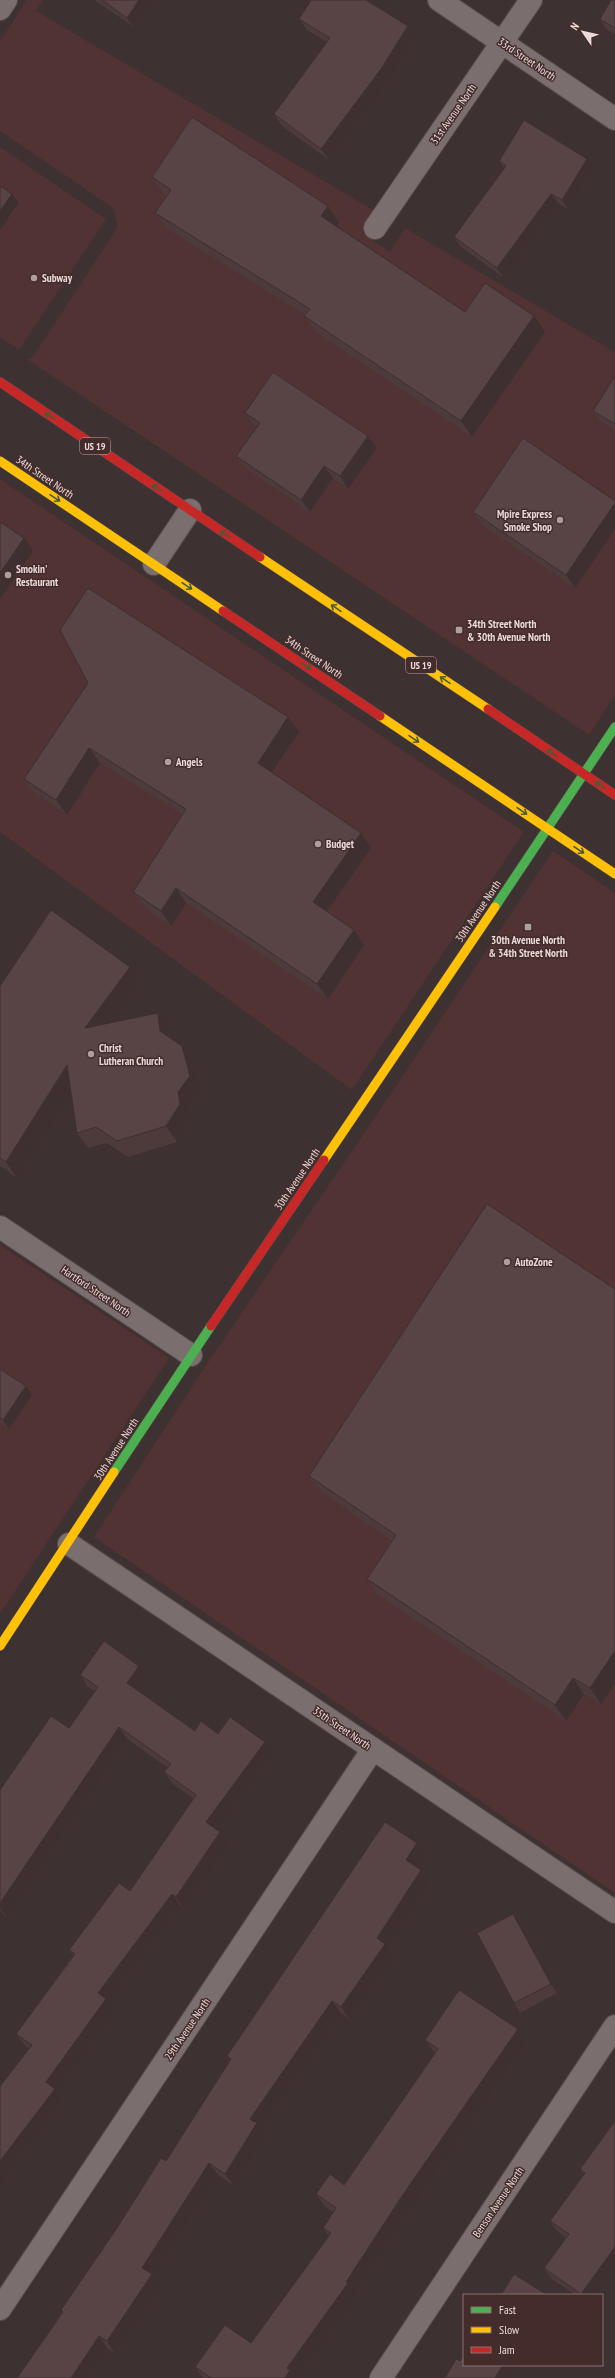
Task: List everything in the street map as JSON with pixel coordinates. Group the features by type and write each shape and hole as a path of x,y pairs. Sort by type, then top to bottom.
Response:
{"main road":[{"name":"US 19","path":"0,382 615,795"},
{"name":"34th Street North","path":"0,461 615,874"},
{"name":"30th Avenue North","path":"0,1646 69,1544 192,1355 379,1081 547,829 585,775 615,727"}],"street":[{"path":"0,9 6,0"},
{"name":"33rd Street North","path":"439,0 615,119"},
{"name":"31st Avenue North","path":"374,228 531,0"},
{"path":"154,564 190,510"},
{"name":"Hartford Street North","path":"0,1227 192,1355"},
{"name":"35th Street North","path":"69,1544 615,1912"},
{"name":"29th Avenue North","path":"0,2309 373,1749"},
{"name":"Benson Avenue North","path":"381,2378 615,2026"}],"shaded area":[{"path":"27,0 43,0 36,11 375,211 362,233 390,252 405,228 615,352 615,695 589,735 27,359 32,358 118,227 113,208 0,131 0,41"},
{"name":"Subway","path":"0,147 106,219 19,350 0,337"},
{"path":"0,479 524,832 352,1090 0,832"},
{"path":"553,851 615,893 615,1893 94,1537 206,1365 390,1095"},
{"path":"0,1245 169,1358 0,1614"}],"building":[{"path":"102,0 139,0 127,18"},
{"path":"311,0 366,0 408,26 381,69 321,149 274,114 330,38 299,19"},
{"path":"611,0 615,0 615,28 600,19"},
{"path":"192,117 328,206 321,216 465,312 485,283 534,316 461,421 304,316 310,309 155,213 171,190 152,177"},
{"path":"524,120 587,159 562,200 551,194 497,268 454,237 506,166 499,161"},
{"path":"0,186 12,194 0,211"},
{"path":"273,372 368,436 340,476 324,466 301,500 236,456 260,423 245,413"},
{"path":"615,376 615,424 593,411"},
{"path":"523,438 615,501 566,575 473,512"},
{"path":"0,522 24,538 0,573"},
{"path":"88,588 288,717 258,763 361,833 313,902 354,930 317,984 176,888 161,911 133,892 186,809 89,748 56,800 24,779 88,683 60,630"},
{"name":"Christ Lutheran Church","path":"51,910 130,967 85,1028 158,1013 160,1031 182,1046 190,1076 178,1092 180,1104 166,1126 117,1141 96,1127 77,1133 67,1065 6,1162 0,1158 0,986"},
{"path":"487,1204 615,1289 615,1651 590,1688 573,1678 555,1705 367,1579 396,1535 309,1476"},
{"path":"0,1369 26,1386 3,1420 0,1418"},
{"path":"104,1641 139,1666 127,1683 195,1731 201,1721 218,1734 230,1717 265,1742 206,1822 220,1832 176,1897 172,1894 98,1993 106,1999 46,2082 55,2089 0,2161 0,2086 32,2045 16,2034 75,1954 69,1950 119,1883 130,1891 196,1795 164,1772 171,1764 119,1727 0,1903 0,1790 51,1716 69,1728 98,1687 80,1675"},
{"path":"385,1822 417,1843 406,1860 421,1870 377,1938 385,1944 341,2007 332,2001 250,2119 257,2123 225,2174 209,2163 142,2268 152,2274 107,2341 99,2336 71,2378 17,2378 63,2312 61,2310 117,2228 161,2158 166,2161 231,2059 227,2056"},
{"path":"513,1914 551,1984 514,2003 477,1933"},
{"path":"459,1990 518,2029 402,2196 346,2282 348,2283 287,2368 290,2370 285,2378 211,2378 195,2367 225,2325 251,2343 331,2233 323,2228 336,2208 316,2194 330,2174 344,2185 438,2049 425,2040"},
{"path":"615,2121 615,2247 581,2294 544,2268 569,2234 550,2221 585,2173 580,2169"},
{"path":"514,2274 545,2294 502,2294"},
{"path":"463,2356 463,2366 502,2366 495,2378 445,2378 456,2359 460,2361"}],"traffic: fast":[{"path":"495,907 615,727"},
{"path":"114,1472 211,1326"}],"traffic: slow":[{"path":"0,461 223,611"},
{"path":"260,557 488,709"},
{"path":"380,716 615,874"},
{"path":"324,1160 495,907"},
{"path":"0,1646 114,1472"}],"traffic: jam":[{"path":"0,382 260,557"},
{"path":"223,611 380,716"},
{"path":"488,709 615,795"},
{"path":"211,1326 324,1160"}],"place":[{"name":"Subway","path":"34,278"},
{"name":"Mpire Express Smoke Shop","path":"560,520"},
{"name":"Smokin' Restaurant","path":"8,575"},
{"name":"34th Street North & 30th Avenue North","path":"459,630"},
{"name":"Angels","path":"168,762"},
{"name":"Budget","path":"318,844"},
{"name":"30th Avenue North & 34th Street North","path":"528,927"},
{"name":"Christ Lutheran Church","path":"91,1054"},
{"name":"AutoZone","path":"507,1262"}]}
